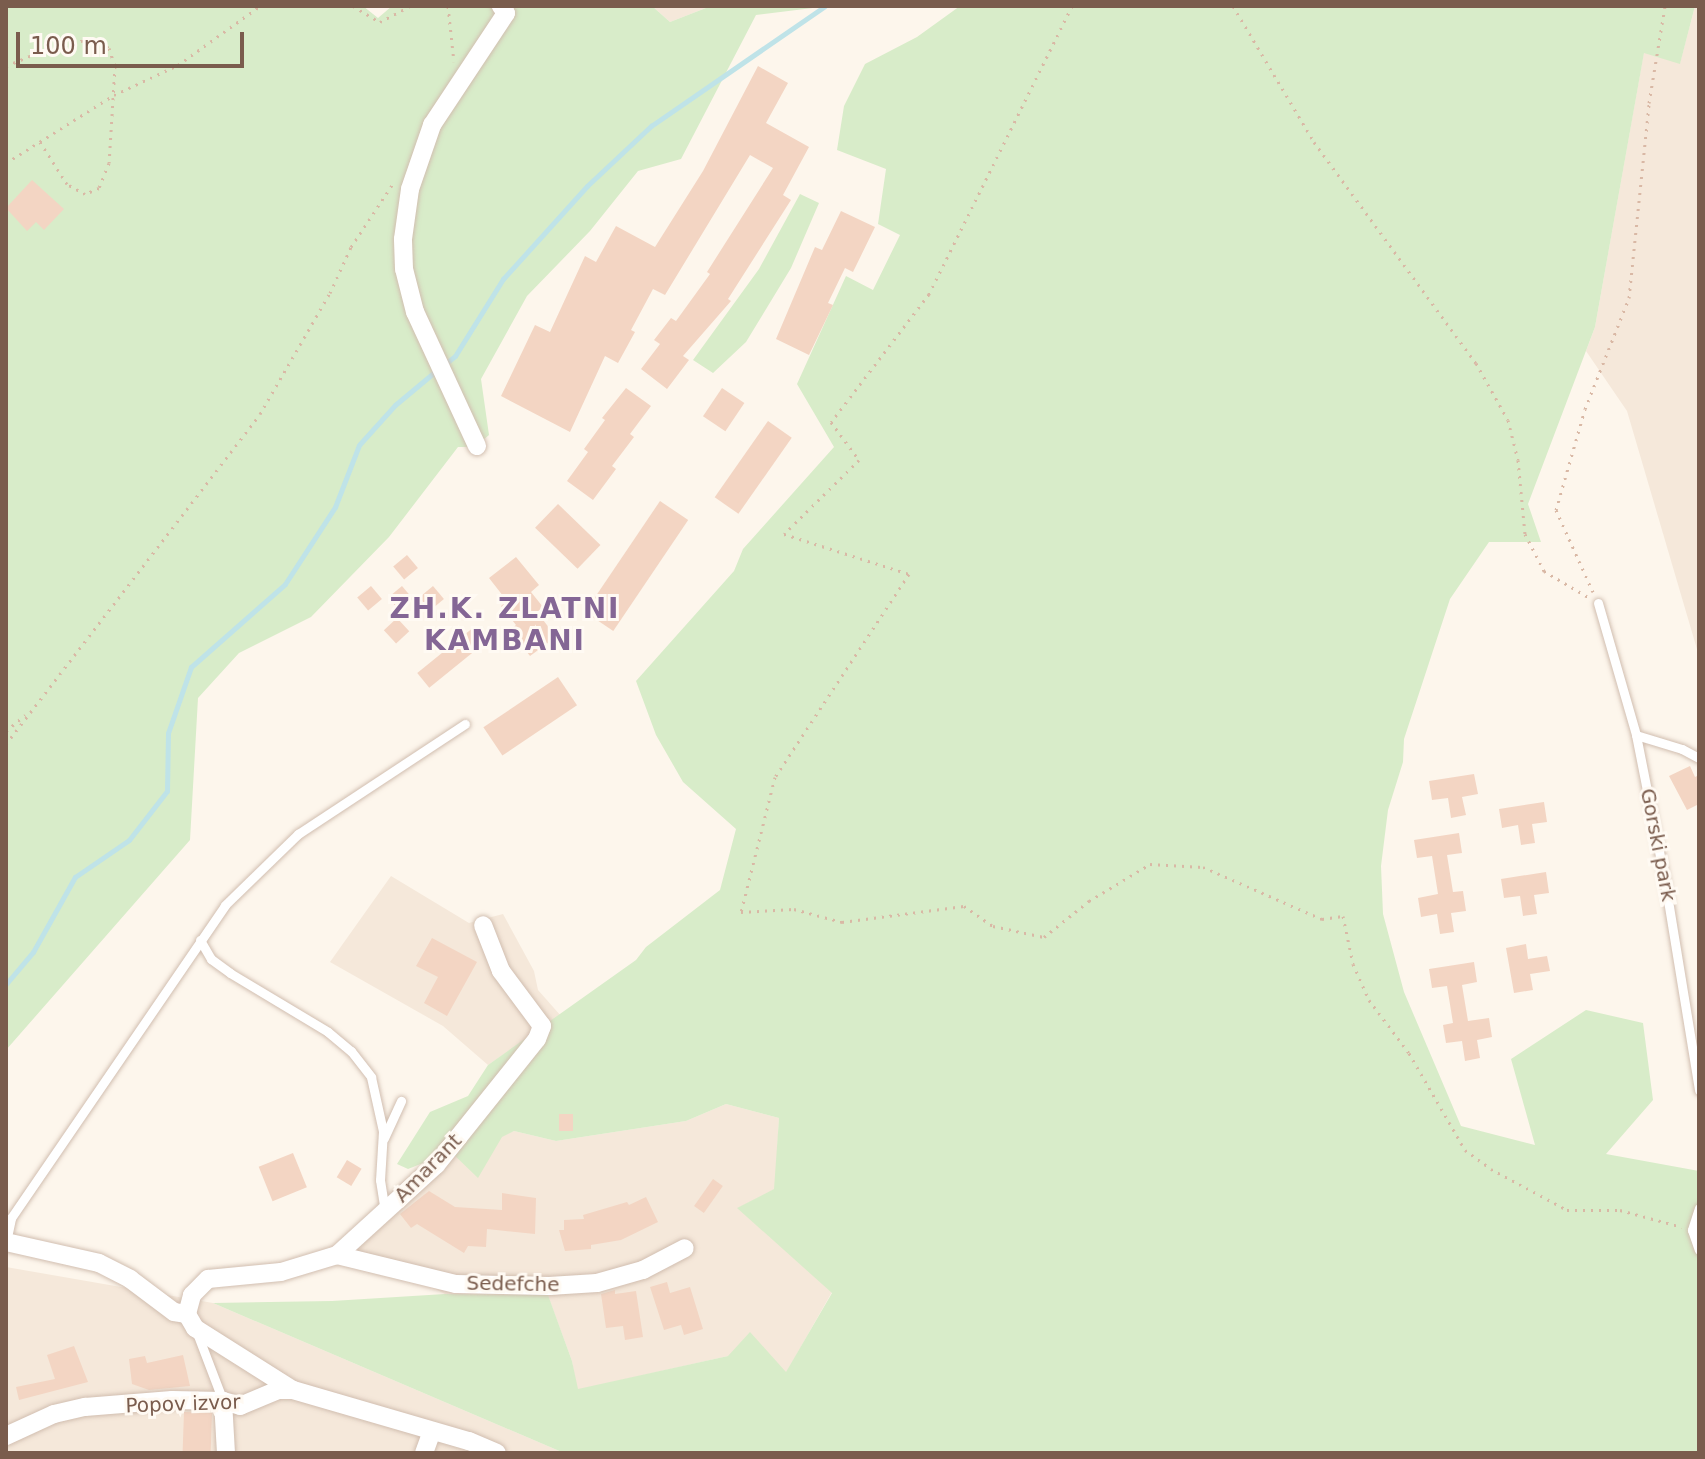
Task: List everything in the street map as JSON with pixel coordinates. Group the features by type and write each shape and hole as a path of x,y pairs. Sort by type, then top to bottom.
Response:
{"street":[{"path":"477,446 415,312 404,269 403,239 410,189 432,125 506,13 501,6"},
{"name":"Amarant","path":"191,1321 196,1288 208,1279 281,1272 337,1255 436,1165 537,1039 542,1026 501,971 483,925"},
{"path":"6,1242 99,1263 130,1279 174,1312 293,1390 497,1453"},
{"name":"Sedefche","path":"337,1255 456,1284 549,1286 608,1280 643,1270 685,1248"},
{"name":"Popov izvor","path":"6,1436 54,1414 85,1407 172,1400 223,1401 240,1406 278,1390 293,1390"},
{"path":"223,1401 226,1453"},
{"path":"424,1453 432,1431"}],"lane":[{"name":"Gorski park","path":"1598,603 1636,735 1668,897 1699,1090"},
{"path":"6,1242 11,1218 225,905 298,834 465,724"},
{"path":"1636,735 1682,749 1699,758"},
{"path":"200,940 211,959 328,1032 351,1051 371,1077 379,1105 383,1142 380,1180 385,1212"},
{"path":"383,1142 401,1101"},
{"path":"1699,1208 1692,1230 1699,1250"},
{"path":"191,1321 223,1401"}],"path":[{"path":"6,163 114,95 178,65 260,6"},
{"path":"353,6 380,22 410,6"},
{"path":"448,6 454,67"},
{"path":"1072,6 929,294 831,422 859,460 784,534 909,574 775,777 741,912 794,909 842,922 964,906 993,926 1044,937 1089,901 1150,864 1203,867 1322,919 1343,916 1353,964 1369,1000 1409,1053 1465,1150 1491,1169 1567,1210 1620,1210 1692,1230"},
{"path":"1233,6 1314,142 1476,363 1501,409 1518,460 1525,534 1544,571 1598,603"},
{"path":"1598,603 1556,510 1585,409 1629,298 1649,103 1665,6"},
{"path":"6,66 42,51 93,38 109,48 114,95 109,163 99,188 85,194 67,184 40,142"},
{"path":"6,744 260,414 330,293 351,247 399,174"},
{"path":"6,731 31,710"}],"shaded area":[{"path":"652,6 711,6 670,22"},
{"path":"1695,6 1699,6 1699,656 1627,411 1586,351 1595,327 1644,52 1680,63"},
{"path":"391,876 469,923 503,914 534,971 538,990 561,1016 488,1065 443,1026 330,962"},
{"path":"726,1104 779,1118 775,1189 738,1208 832,1292 786,1373 728,1356 577,1390 572,1361 548,1296 445,1294 408,1275 337,1255 451,1152 514,1131 556,1141 686,1121"},
{"path":"6,1267 213,1303 564,1453 6,1453"}],"green space":[{"path":"6,6 363,6 378,18 392,6 652,6 670,22 711,6 829,6 756,15 681,159 638,171 590,231 527,296 481,379 489,435 475,447 458,447 389,537 311,617 239,653 198,698 190,840 6,1050"},
{"path":"960,6 1695,6 1680,64 1644,53 1595,327 1528,504 1541,542 1489,542 1450,599 1404,739 1403,762 1388,810 1381,866 1383,914 1404,992 1461,1126 1535,1145 1511,1059 1586,1010 1643,1023 1653,1100 1606,1154 1699,1171 1699,1453 564,1453 213,1303 332,1301 445,1294 548,1295 572,1361 578,1389 728,1356 750,1332 786,1372 832,1293 737,1208 774,1189 779,1118 726,1104 686,1121 556,1141 514,1131 502,1137 478,1178 451,1152 408,1169 397,1164 430,1112 468,1096 488,1065 636,960 646,947 720,890 736,829 683,782 656,735 636,681 734,571 743,549 834,447 797,384 846,276 873,290 900,235 878,224 886,169 837,150 844,106 865,64 917,37"},
{"path":"800,194 819,203 791,268 746,342 713,373 693,360 759,269"}],"building":[{"path":"758,66 788,83 766,123 809,147 783,195 791,200 728,299 731,301 683,356 689,360 667,389 641,369 660,344 654,340 671,318 676,321 710,274 707,272 773,168 750,155 665,295 653,289 618,363 605,356 570,432 501,396 535,325 550,332 585,256 596,262 616,226 655,247 703,171"},
{"path":"32,180 64,209 44,230 36,222 27,231 6,208"},
{"path":"841,211 875,227 853,272 845,268 828,303 833,305 809,355 776,339 815,247 822,250"},
{"path":"626,388 651,406 630,434 634,437 612,466 616,469 593,500 567,481 588,452 584,449 605,420 602,418"},
{"path":"722,388 744,403 725,431 703,416"},
{"path":"768,421 792,438 738,514 715,497"},
{"path":"660,501 688,520 613,631 585,612"},
{"path":"558,504 600,545 578,569 535,528"},
{"path":"407,555 418,568 404,580 393,567"},
{"path":"516,557 539,585 531,592 543,607 537,612 556,637 530,656 510,630 516,625 501,606 507,601 489,578"},
{"path":"371,586 382,599 368,611 357,598"},
{"path":"402,586 413,599 399,611 388,598"},
{"path":"433,586 444,599 430,611 419,598"},
{"path":"397,618 409,631 396,643 384,630"},
{"path":"474,627 486,642 429,688 417,673"},
{"path":"558,677 577,705 502,756 483,727"},
{"path":"1690,766 1695,777 1699,775 1699,804 1687,810 1669,776"},
{"path":"1474,774 1478,794 1462,797 1466,815 1451,818 1448,798 1432,800 1429,781"},
{"path":"1544,802 1547,822 1532,824 1535,843 1521,845 1518,825 1502,828 1499,809"},
{"path":"1459,833 1462,853 1447,855 1453,892 1463,891 1466,911 1451,913 1454,932 1440,934 1437,914 1421,917 1418,898 1438,894 1432,856 1417,858 1414,840"},
{"path":"1546,872 1549,893 1534,895 1537,914 1523,916 1520,896 1504,898 1501,879"},
{"path":"432,938 477,962 447,1016 424,1003 438,977 416,966"},
{"path":"1526,944 1528,959 1547,956 1550,971 1530,974 1533,990 1514,993 1506,948"},
{"path":"1474,962 1477,982 1462,985 1468,1021 1489,1018 1492,1037 1477,1040 1480,1058 1465,1061 1462,1041 1446,1043 1443,1025 1453,1023 1447,986 1432,988 1429,969"},
{"path":"559,1114 573,1114 573,1131 559,1131"},
{"path":"293,1153 307,1187 273,1201 259,1167"},
{"path":"347,1160 362,1169 351,1186 337,1177"},
{"path":"713,1179 723,1186 704,1213 694,1206"},
{"path":"429,1191 455,1207 502,1210 502,1193 536,1198 535,1234 487,1229 486,1247 468,1246 464,1253 417,1224 411,1228 400,1214"},
{"path":"646,1197 658,1222 621,1240 591,1245 591,1249 565,1251 559,1230 564,1230 564,1220 584,1219 583,1215 627,1202 629,1205"},
{"path":"667,1282 670,1293 690,1287 703,1329 684,1335 681,1325 664,1330 650,1287"},
{"path":"615,1290 615,1294 636,1291 643,1337 625,1340 623,1326 606,1328 601,1294"},
{"path":"74,1346 88,1382 19,1400 16,1387 55,1379 47,1355"},
{"path":"183,1355 190,1386 149,1390 132,1384 129,1359 145,1356 147,1363"},
{"path":"184,1412 212,1413 211,1453 183,1453"}],"waterway":[{"path":"445,364 455,356 503,279 587,186 651,126 825,6"},
{"path":"6,984 33,952 75,877 129,840 167,791 168,733 191,667 285,584 335,507 359,445 395,405 437,370"}],"district":[{"name":"ZH.K. ZLATNI KAMBANI","path":"505,625"}]}
